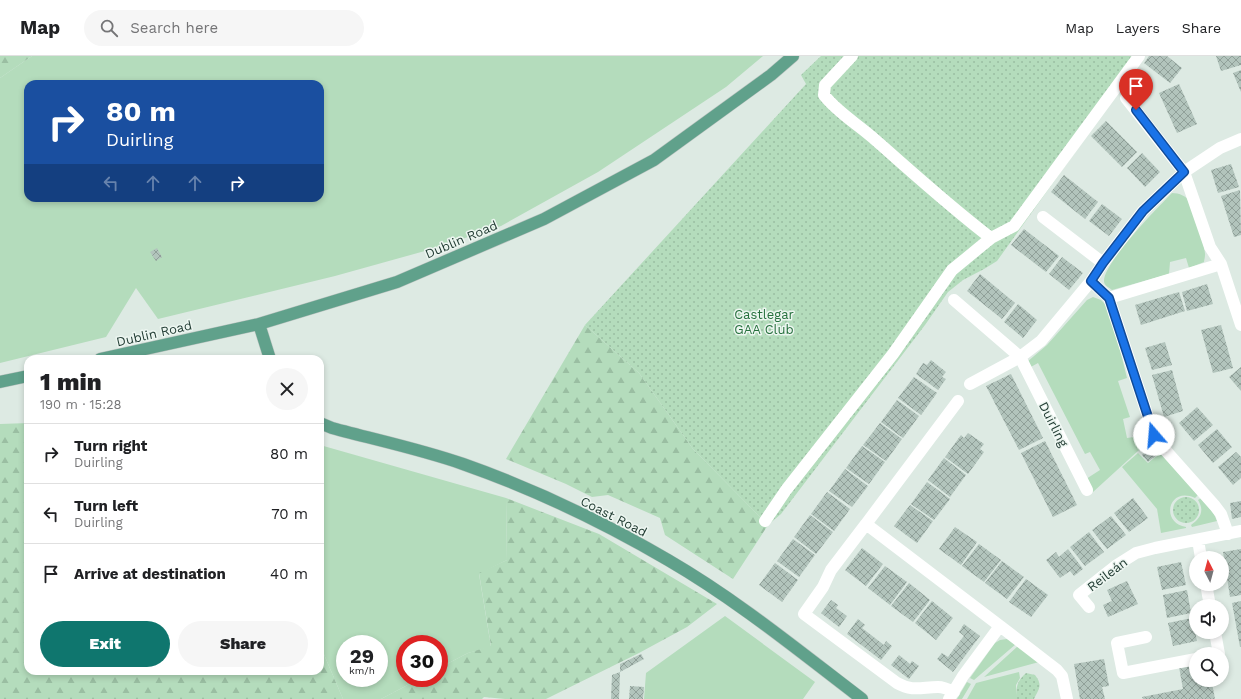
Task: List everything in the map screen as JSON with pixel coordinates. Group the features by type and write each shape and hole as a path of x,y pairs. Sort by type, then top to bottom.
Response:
{"main road":[{"name":"Dublin Road","path":"138,355 259,324 397,282 544,219 654,160 771,75 793,56"},
{"path":"259,324 269,355"},
{"path":"0,382 24,377"},
{"name":"Coast Road","path":"324,425 418,450 462,464 584,515 668,560 723,595 862,699"}],"street":[{"path":"852,56 825,85 824,94 832,105 867,133 960,214 991,238"},
{"path":"765,522 786,490 893,354 952,270 991,238 1014,226 1139,56"},
{"path":"1126,98 1184,172 1210,247 1220,264 1241,325"},
{"path":"970,384 1020,357 1041,341 1091,281 1143,211 1184,172 1220,148 1241,139"},
{"path":"1043,217 1103,263"},
{"path":"1109,298 1220,264"},
{"path":"1091,281 1109,298 1156,439 1215,506 1221,514 1228,534"},
{"name":"Duirling","path":"954,300 1020,357 1087,490"},
{"path":"958,401 831,570 823,587 804,614 897,684 915,689 938,687 944,688 952,695 963,676 1000,626"},
{"path":"866,524 1057,670 1062,676 1067,699"},
{"name":"Reileán","path":"1089,607 1079,595 1127,558 1136,553 1241,532"},
{"path":"1198,540 1200,551"},
{"path":"1146,637 1118,643 1123,673 1189,660"}],"green space":[{"path":"0,56 32,56 0,78"},
{"path":"32,56 763,56 726,87 598,172 501,226 432,249 335,276 158,319 136,288 106,337 33,355 24,355 24,357 0,363 0,78"},
{"name":"Castlegar GAA Club","path":"821,56 1144,56 997,261 963,280 948,292 925,325 781,514 768,525 693,449 639,373 585,325 806,84 801,75"},
{"path":"1172,193 1183,195 1191,203 1204,245 1204,262 1189,268 1186,258 1170,262 1169,274 1112,290 1104,283 1104,281 1106,273 1112,262 1132,236"},
{"path":"1093,297 1101,300 1106,305 1115,330 1127,378 1118,381 1130,417 1123,419 1127,438 1147,435 1150,440 1093,492 1086,479 1100,470 1090,452 1085,454 1038,363 1029,368 1027,362 1047,345 1087,300"},
{"path":"585,325 639,373 693,449 768,525 733,579 665,535 660,518 608,495 592,497 566,484 506,459"},
{"path":"24,423 24,675 324,675 324,654 336,683 336,687 338,687 343,699 0,699 0,424"},
{"path":"324,446 506,498 507,560 479,574 491,647 468,653 448,663 448,635 396,635 396,687 404,687 381,699 343,699 338,687 388,687 388,635 336,635 336,683 324,654"},
{"path":"1138,453 1148,463 1160,453 1198,495 1195,498 1186,496 1179,497 1173,501 1171,506 1170,513 1173,519 1178,524 1186,528 1161,533 1157,509 1122,467"},
{"path":"1186,497 1195,501 1199,510 1195,519 1186,523 1177,519 1173,510 1177,501"},
{"path":"506,498 599,534 717,604 687,627 639,653 546,699 505,699 484,697 482,699 381,699 404,687 448,687 448,663 468,653 491,646 479,573 507,560"},
{"path":"1201,498 1214,514 1217,521 1192,527 1191,525 1197,520 1201,511 1198,500"},
{"path":"725,616 815,682 803,699 644,699 646,673"},
{"path":"1007,639 1016,644 974,680 970,678 995,643 1000,640"},
{"path":"1018,646 1039,662 984,677"},
{"path":"1019,672 1020,678 1016,685 1016,699 967,699 976,683"},
{"path":"1026,673 1035,675 1040,684 1039,690 1034,699 1016,699 1018,684"},
{"path":"967,682 971,684 962,699 957,699"}],"building":[{"path":"1149,56 1167,56 1182,68 1170,83 1144,63"},
{"path":"1216,56 1241,56 1241,65 1221,71"},
{"path":"1241,70 1241,92 1233,73"},
{"path":"1179,84 1197,124 1177,133 1159,93"},
{"path":"1106,121 1137,152 1122,167 1091,136"},
{"path":"1142,153 1160,172 1145,187 1127,168"},
{"path":"1231,164 1239,187 1218,193 1211,170"},
{"path":"1064,175 1098,202 1085,219 1051,192"},
{"path":"1240,190 1241,235 1234,237 1221,196"},
{"path":"1102,204 1122,219 1109,236 1089,221"},
{"path":"1024,229 1059,256 1046,272 1011,245"},
{"path":"157,248 162,257 156,261 150,252"},
{"path":"1062,257 1083,273 1069,290 1049,274"},
{"path":"980,274 1015,303 1002,319 967,291"},
{"path":"1207,284 1213,304 1187,311 1182,292"},
{"path":"1179,292 1185,311 1141,325 1135,305"},
{"path":"1018,304 1037,320 1023,338 1004,322"},
{"path":"1221,325 1233,368 1213,373 1201,330"},
{"path":"1165,342 1172,365 1152,370 1145,348"},
{"path":"931,360 946,372 942,377 946,379 938,390 916,374 923,363 927,365"},
{"path":"1241,367 1241,391 1229,377"},
{"path":"1172,370 1183,411 1164,417 1152,375"},
{"path":"1011,374 1043,438 1019,450 986,386"},
{"path":"914,377 937,393 921,415 898,398"},
{"path":"897,400 919,416 903,438 881,422"},
{"path":"1197,407 1213,425 1194,441 1179,423"},
{"path":"880,423 902,439 886,461 863,445"},
{"path":"1217,429 1232,447 1213,463 1198,445"},
{"path":"968,433 984,444 980,449 984,452 968,474 945,457 961,435 964,438"},
{"path":"1045,441 1077,505 1053,517 1021,453"},
{"path":"862,446 885,462 869,484 846,468"},
{"path":"1152,446 1159,453 1148,462 1142,455"},
{"path":"1236,452 1241,457 1241,478 1233,485 1218,467"},
{"path":"944,458 966,475 950,497 928,480"},
{"path":"845,469 868,486 852,507 829,491"},
{"path":"927,482 950,499 934,520 911,504"},
{"path":"827,492 850,509 834,531 811,514"},
{"path":"1133,498 1148,518 1129,532 1114,513"},
{"path":"1241,501 1241,517 1232,519 1230,503"},
{"path":"910,505 933,521 917,543 894,526"},
{"path":"810,515 833,532 816,554 794,537"},
{"path":"1111,516 1126,535 1107,549 1092,530"},
{"path":"955,527 977,542 961,565 939,549"},
{"path":"1089,532 1104,552 1085,566 1070,547"},
{"path":"793,539 815,555 799,577 777,561"},
{"path":"979,544 1001,560 984,582 962,566"},
{"path":"862,548 883,564 866,586 845,570"},
{"path":"1068,549 1083,569 1074,576 1070,571 1060,578 1046,560 1056,552 1059,557"},
{"path":"1241,549 1241,595 1230,597 1229,591 1229,551"},
{"path":"1002,561 1024,577 1007,599 985,583"},
{"path":"1181,562 1186,585 1162,590 1157,567"},
{"path":"775,563 798,580 782,602 759,585"},
{"path":"885,566 907,582 890,605 868,588"},
{"path":"1026,579 1048,595 1031,617 1009,602"},
{"path":"1127,581 1138,604 1108,617 1103,605 1112,601 1107,590"},
{"path":"909,583 930,600 913,622 891,606"},
{"path":"1187,590 1189,613 1167,618 1163,595"},
{"path":"831,600 838,605 836,608 847,616 839,627 821,613"},
{"path":"932,601 953,618 936,640 915,623"},
{"path":"1241,601 1241,647 1240,647 1232,603"},
{"path":"858,619 865,625 862,628 884,645 886,641 892,646 881,660 847,634"},
{"path":"1189,619 1189,639 1197,639 1197,641 1173,646 1168,623"},
{"path":"964,624 980,636 953,672 937,659 942,653 948,657 964,636 959,632"},
{"path":"641,654 644,659 620,672 620,664"},
{"path":"899,655 910,664 912,661 919,666 909,679 891,665"},
{"path":"1104,659 1109,686 1102,687 1105,699 1080,699 1074,664"},
{"path":"1189,665 1189,687 1213,687 1215,699 1143,699 1142,697 1183,689 1179,667"},
{"path":"620,672 619,699 611,699 612,675"},
{"path":"630,686 644,687 643,699 629,699"}],"route":[{"path":"1136,110 1184,172 1143,211 1091,281 1109,298 1154,435"}]}
